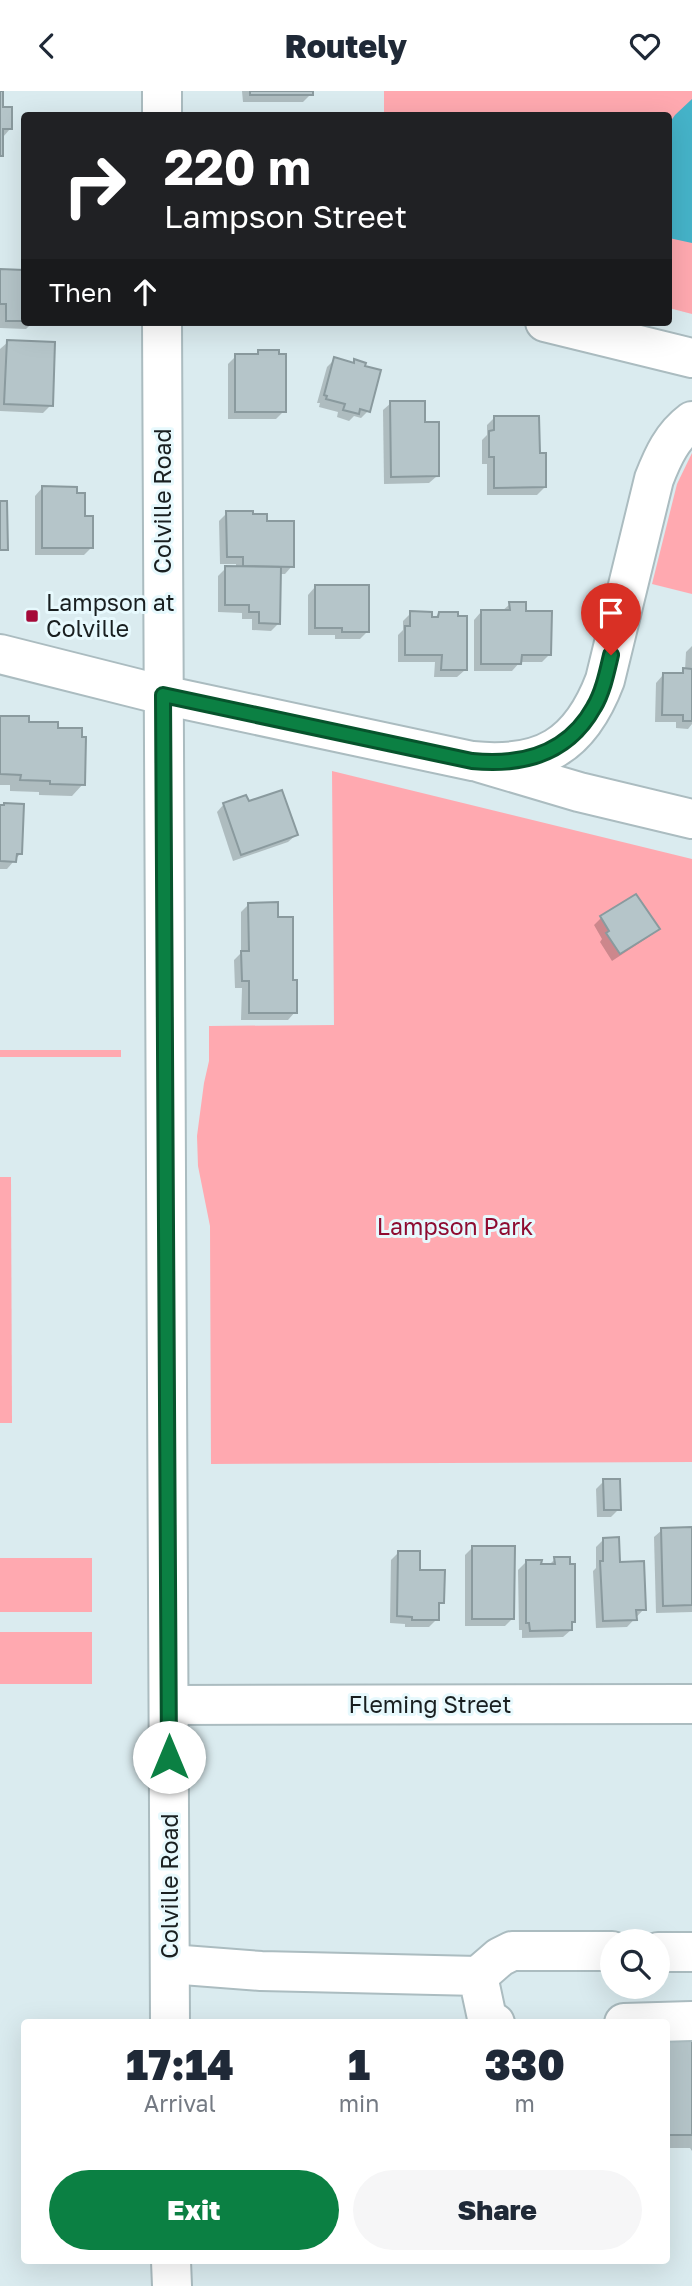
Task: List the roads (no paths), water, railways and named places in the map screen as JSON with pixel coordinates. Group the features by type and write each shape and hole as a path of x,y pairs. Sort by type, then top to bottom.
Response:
{"street":[{"path":"162,91 162,112"},
{"name":"Colville Road","path":"162,326 170,2019"},
{"path":"561,326 692,358"},
{"path":"472,761 501,764 529,759 555,748 578,730 595,707 605,680 654,479 665,452 682,429 692,421"},
{"path":"0,654 163,695 472,761 579,792 692,820"},
{"name":"Fleming Street","path":"169,1705 692,1704"},
{"path":"170,1963 261,1971 478,1976 500,1957 512,1951 600,1951"},
{"path":"670,1952 692,1952"},
{"path":"478,1976 489,2019"},
{"path":"670,2022 692,2021"},
{"path":"171,2264 172,2286"}],"water":[{"path":"692,99 692,243 672,239 672,119"}],"place":[{"name":"Lampson at Colville","path":"32,616"}],"park label":[{"name":"Lampson Park","path":"455,1227"}]}
